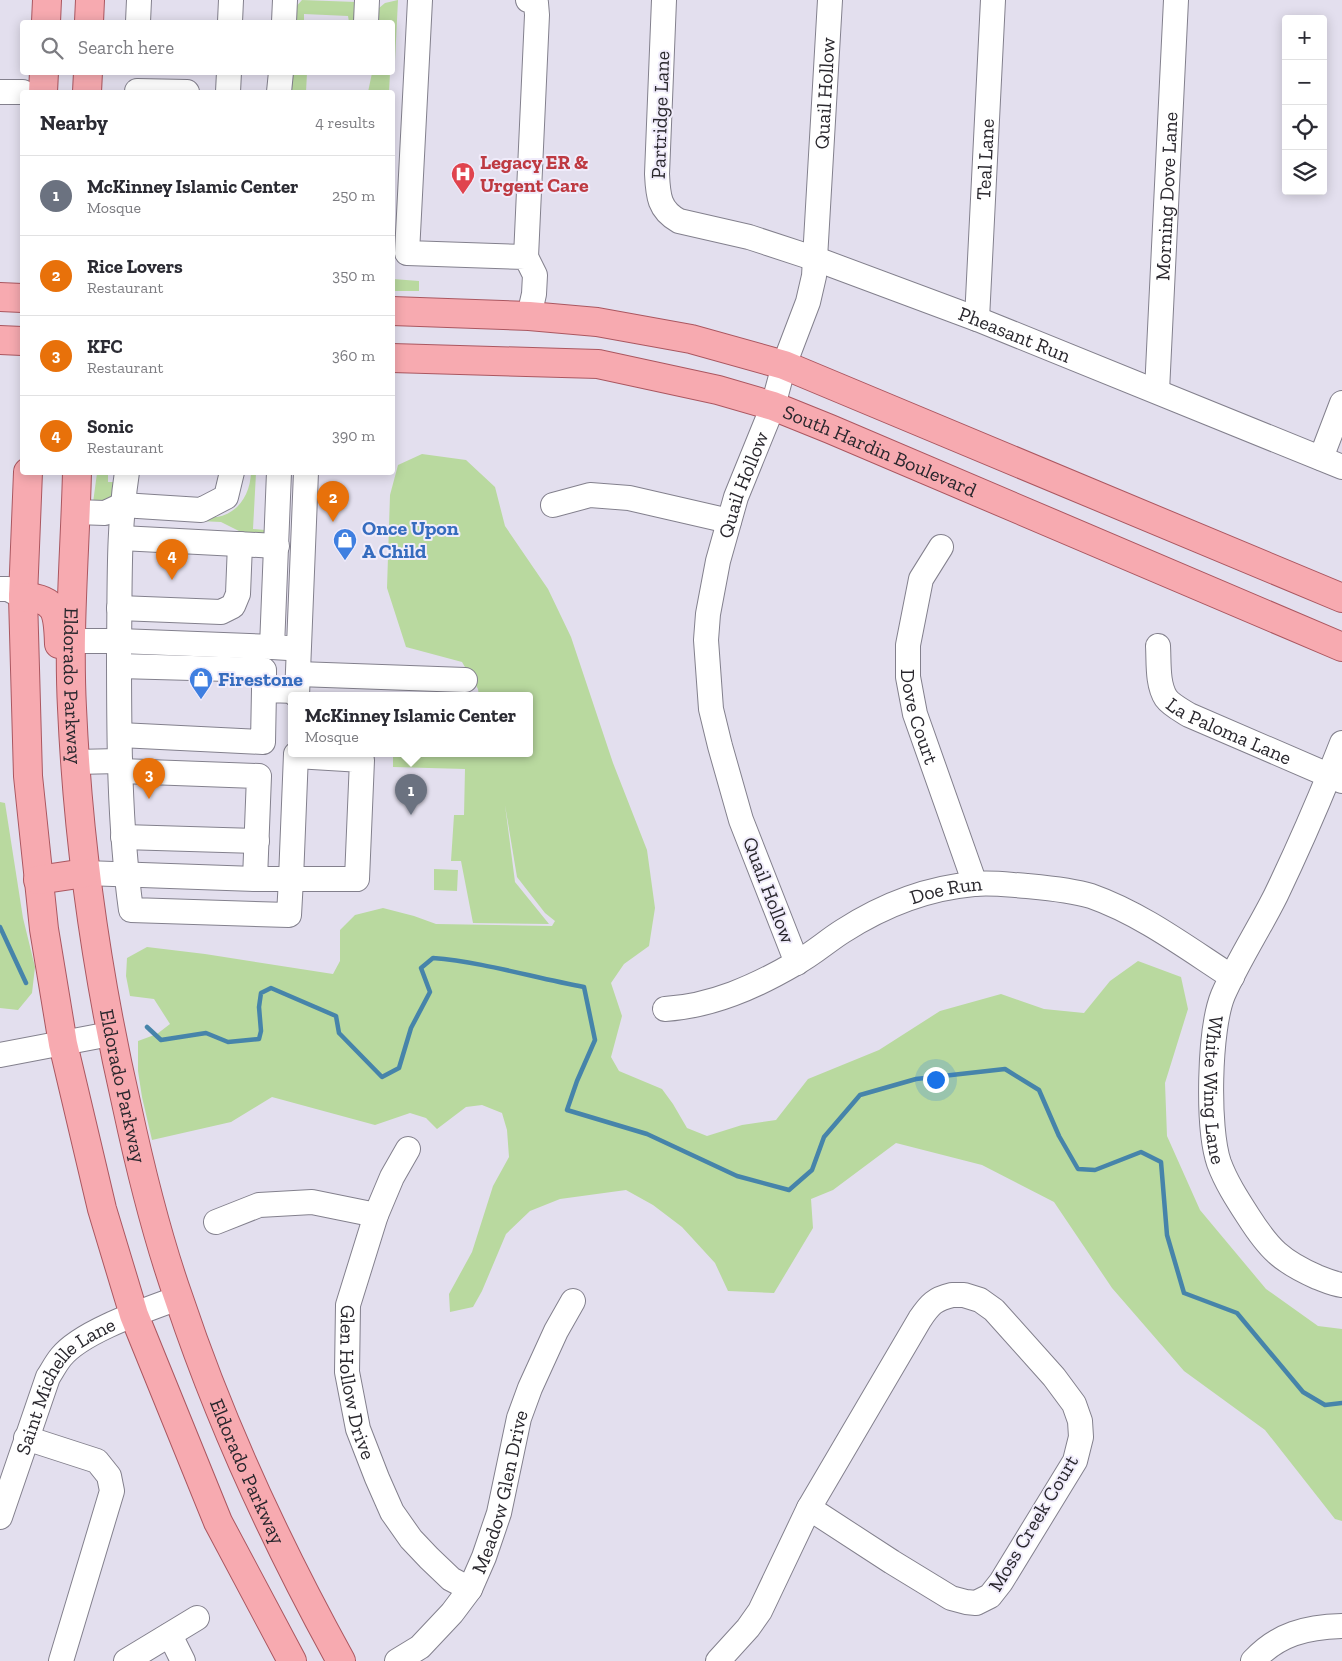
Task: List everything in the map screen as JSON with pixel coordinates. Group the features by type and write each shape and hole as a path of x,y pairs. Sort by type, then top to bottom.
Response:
{"main road":[{"path":"46,20 47,0"},
{"path":"89,20 90,0"},
{"path":"43,90 44,75"},
{"path":"87,90 88,75"},
{"path":"0,297 20,298"},
{"name":"South Hardin Boulevard","path":"395,311 529,316 597,322 691,339 784,365 1342,598"},
{"path":"0,340 20,341"},
{"name":"South Hardin Boulevard","path":"395,358 598,364 718,390 773,406 1342,647"},
{"path":"28,475 8,596 44,929 63,1044 102,1209 134,1315 218,1522 292,1661"},
{"name":"Eldorado Parkway","path":"77,475 71,641 75,762 85,873 110,1034 141,1169 178,1298 215,1397 246,1471 305,1593 341,1661"},
{"path":"8,596 38,597 53,608 58,622 60,672 72,705"},
{"path":"38,880 85,873"}],"street":[{"path":"138,20 139,0"},
{"path":"230,20 231,0"},
{"path":"284,20 285,0"},
{"path":"366,20 367,0"},
{"path":"420,0 408,253 526,257"},
{"path":"528,0 536,3 537,15 526,257 534,275 534,294 529,316"},
{"name":"Partridge Lane","path":"664,0 657,174 658,193 669,216 680,221"},
{"name":"Quail Hollow","path":"798,963 741,820 711,710 706,640 708,614 718,561 736,497 773,406 784,365 808,302 814,276 830,0"},
{"name":"Teal Lane","path":"977,319 993,0"},
{"name":"Morning Dove Lane","path":"1157,392 1176,0"},
{"path":"228,75 228,90"},
{"path":"279,90 281,75"},
{"path":"137,85 173,90"},
{"path":"0,92 20,92"},
{"name":"Pheasant Run","path":"680,221 749,237 816,259 977,319 1342,467"},
{"path":"1321,458 1342,403"},
{"path":"127,475 122,506 119,666 123,837 126,874 132,910 289,915 296,757"},
{"path":"76,512 105,513 122,506 201,510 226,497 231,475"},
{"path":"272,647 279,475"},
{"path":"297,687 306,475"},
{"path":"553,505 590,495 629,498 729,521"},
{"path":"121,538 277,546"},
{"path":"119,608 221,612 233,606 238,594 240,544"},
{"name":"Dove Court","path":"941,547 921,580 908,645 908,677 915,714 975,884"},
{"path":"71,641 298,648"},
{"name":"La Paloma Lane","path":"1158,646 1161,686 1167,698 1174,705 1188,715 1335,778"},
{"path":"119,666 264,670 263,742 120,735"},
{"path":"264,690 465,680"},
{"name":"White Wing Lane","path":"1342,743 1335,778 1222,997 1216,1023 1212,1072 1214,1141 1219,1162 1230,1186 1264,1241 1283,1260 1308,1273 1342,1286"},
{"path":"85,873 255,879 357,879 362,760 322,757"},
{"path":"75,762 258,776 255,879"},
{"path":"123,837 256,841"},
{"name":"Doe Run","path":"665,1009 700,1005 728,996 798,963 843,930 878,911 925,894 975,884 1038,887 1090,896 1142,920 1232,977"},
{"path":"0,1055 110,1034"},
{"name":"Glen Hollow Drive","path":"408,1149 392,1177 376,1215 348,1305 347,1372 358,1429 392,1512 411,1539 429,1558 451,1579 470,1589"},
{"path":"216,1222 258,1206 312,1202 376,1215"},
{"name":"Moss Creek Court","path":"718,1661 748,1628 760,1611 810,1508 920,1319 929,1306 940,1298 952,1294 964,1295 980,1300 994,1310 1054,1377 1074,1404 1080,1421 1081,1437 1075,1461 1001,1582 990,1596 976,1603 951,1598 810,1508"},
{"name":"Saint Michelle Lane","path":"0,1518 48,1377 61,1356 87,1336 178,1298"},
{"name":"Meadow Glen Drive","path":"397,1661 420,1647 452,1613 470,1589 484,1557 499,1513 519,1418 556,1330 574,1301"},
{"path":"26,1438 98,1461 109,1476 112,1491 61,1661"},
{"path":"126,1661 197,1618"},
{"path":"1252,1661 1262,1650 1275,1641 1320,1627 1342,1626"},
{"path":"170,1635 183,1661"}],"green space":[{"path":"302,0 356,2 359,20 349,20 348,16 304,14 304,20 292,20 294,9"},
{"path":"398,0 395,61 395,20 378,20 379,8 385,3"},
{"path":"289,75 307,75 306,90 288,90"},
{"path":"372,75 390,75 389,90 368,90"},
{"path":"395,279 419,281 419,291 395,291"},
{"path":"422,454 466,460 495,487 505,526 548,589 571,637 613,763 647,850 655,908 649,946 624,964 611,983 622,1016 611,1057 619,1071 662,1089 687,1128 707,1136 742,1125 776,1120 808,1079 879,1050 940,1011 1001,994 1044,1009 1084,1013 1110,981 1138,961 1181,977 1188,1009 1165,1083 1167,1136 1200,1210 1266,1289 1318,1326 1342,1329 1342,1521 1335,1519 1265,1430 1184,1371 1112,1288 1054,1202 982,1165 896,1143 833,1190 811,1199 813,1228 774,1293 728,1291 715,1263 682,1227 653,1205 626,1190 560,1199 530,1211 506,1234 482,1291 473,1307 450,1312 449,1294 472,1252 493,1186 509,1157 507,1130 502,1113 482,1105 466,1107 437,1129 426,1118 410,1113 375,1125 272,1097 231,1122 152,1140 138,1071 138,1041 157,1034 170,1024 154,999 130,996 126,976 127,958 147,947 333,974 340,961 340,930 355,915 383,908 436,924 552,926 555,921 545,913 517,877 505,805 515,882 549,924 473,923 461,861 451,861 454,815 464,815 465,769 393,767 393,757 533,757 533,692 478,692 462,662 406,647 387,588 390,495 398,465"},
{"path":"97,475 108,475 108,482 116,482 112,500 93,503"},
{"path":"251,475 256,475 253,529 265,530 266,535 249,536 221,522 134,518 133,515 137,513 217,517 225,515 242,501"},
{"path":"0,802 5,803 23,918 35,967 32,993 18,1010 0,1008"},
{"path":"434,869 458,870 457,891 434,890"}],"waterway":[{"path":"0,927 26,983"},
{"path":"147,1027 161,1040 206,1033 228,1042 259,1039 261,1031 259,1007 261,993 271,988 336,1016 339,1033 382,1077 399,1068 411,1028 430,992 421,968 433,958 490,967 584,987 595,1040 567,1110 647,1134 737,1176 789,1190 812,1170 824,1137 860,1095 916,1079 1005,1069 1039,1090 1059,1136 1078,1169 1095,1170 1141,1152 1161,1162 1167,1235 1184,1293 1237,1313 1303,1392 1325,1405 1342,1403"}],"place":[{"name":"Legacy ER & Urgent Care","path":"463,195"},
{"name":"Rice Lovers","path":"333,522"},
{"name":"Once Upon A Child","path":"345,561"},
{"name":"Sonic","path":"172,580"},
{"name":"Firestone","path":"201,700"},
{"name":"KFC","path":"149,799"},
{"name":"McKinney Islamic Center","path":"411,815"}]}
